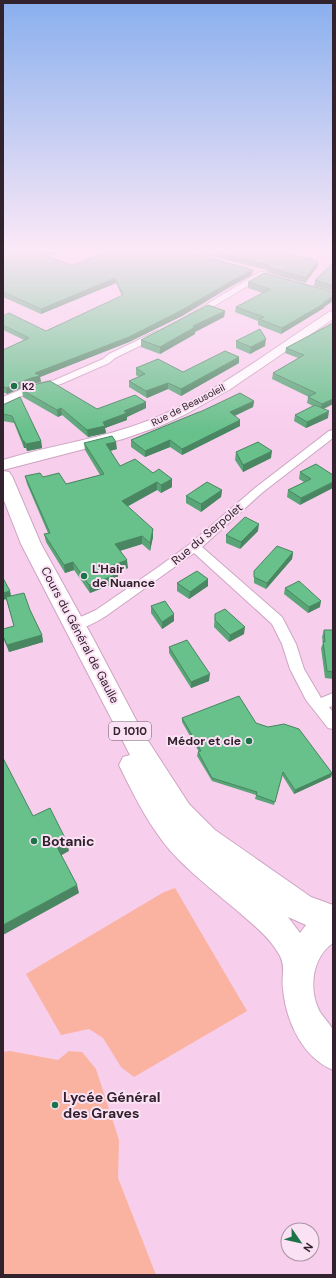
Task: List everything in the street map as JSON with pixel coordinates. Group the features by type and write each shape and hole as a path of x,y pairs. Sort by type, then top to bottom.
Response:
{"main road":[{"name":"Cours du Général de Gaulle","path":"3,476 121,745 165,824 188,850 260,911 282,932 299,965"},
{"name":"Cours du Général de Gaulle","path":"3,504 19,545 179,813 204,839 302,909 333,920"},
{"path":"333,925 322,930 308,945 299,965 297,983 300,1003 305,1015 317,1037 333,1053"}],"street":[{"path":"186,319 200,312"},
{"name":"Rue de Beausoleil","path":"3,465 125,434 168,417 234,381 333,314"},
{"path":"3,401 35,387 58,382 106,361 112,356 166,329"},
{"name":"Rue du Serpolet","path":"72,634 88,620 101,613 194,547 259,490 333,433"},
{"path":"3,488 22,535 33,547"},
{"path":"194,547 278,622 289,644 297,669 311,696 333,723"},
{"path":"319,705 333,700"}],"shaded area":[{"path":"175,888 247,1011 134,1077 121,1067 103,1038 89,1029 61,1035 26,974 164,892"},
{"name":"Lycée Général des Graves","path":"10,1051 58,1060 69,1051 82,1052 96,1069 119,1140 118,1178 156,1275 3,1275 3,1052"}],"building":[{"path":"87,312 179,312 129,337 35,373 40,376 6,388 3,386 3,350 29,338 3,325 3,316 9,313 46,331"},
{"path":"195,312 224,312 193,326 195,327 160,347 141,340"},
{"path":"249,312 310,312 282,328 259,319 264,317"},
{"path":"333,323 333,399 322,404 308,397 316,393 273,373 304,355 286,348"},
{"path":"260,329 266,339 251,347 236,341"},
{"path":"225,351 239,357 181,389 168,383 146,391 129,381 145,374 136,368 158,359 183,372"},
{"path":"50,381 97,409 135,395 146,402 124,411 127,413 103,422 105,426 87,430 61,408 57,410 22,390"},
{"path":"240,393 254,401 230,412 240,420 182,449 170,440 145,451 131,440 200,412"},
{"path":"20,397 41,441 26,444 23,441 12,416 3,414 3,405"},
{"path":"315,405 329,411 307,422 295,415"},
{"path":"112,436 116,442 106,444 120,466 135,459 153,473 159,469 172,479 161,485 157,482 122,501 153,529 150,543 142,536 115,544 127,560 111,566 118,574 89,585 73,562 64,565 44,534 50,533 25,476 40,473 43,477 59,473 66,484 104,474 84,443"},
{"path":"258,442 272,451 243,465 236,452"},
{"path":"316,464 333,475 333,482 301,498 288,490 311,479 300,472"},
{"path":"207,482 222,490 201,504 186,496"},
{"path":"245,517 259,524 241,542 226,535"},
{"path":"277,546 293,552 267,583 254,577 254,571"},
{"path":"197,571 208,579 190,592 177,583"},
{"path":"3,578 10,591 3,593"},
{"path":"299,581 321,601 309,607 285,588"},
{"path":"24,593 42,635 7,645 3,636 3,629 14,626 6,597"},
{"path":"165,601 174,614 162,622 151,606"},
{"path":"225,609 245,627 230,635 215,620 215,614"},
{"path":"324,630 333,630 333,672 327,671 323,641 325,642"},
{"path":"187,640 210,674 191,682 169,647"},
{"name":"Médor et cie","path":"239,696 256,723 268,727 284,724 299,729 332,773 295,790 283,772 275,802 256,795 257,792 212,778 198,752 201,751 182,718"},
{"name":"Botanic","path":"3,758 33,816 50,808 67,842 57,847 77,885 3,925"}],"place":[{"name":"K2","path":"14,386"},
{"name":"L'Hair de Nuance","path":"84,576"},
{"name":"Médor et cie","path":"249,741"},
{"name":"Botanic","path":"34,841"},
{"name":"Lycée Général des Graves","path":"55,1105"}]}
